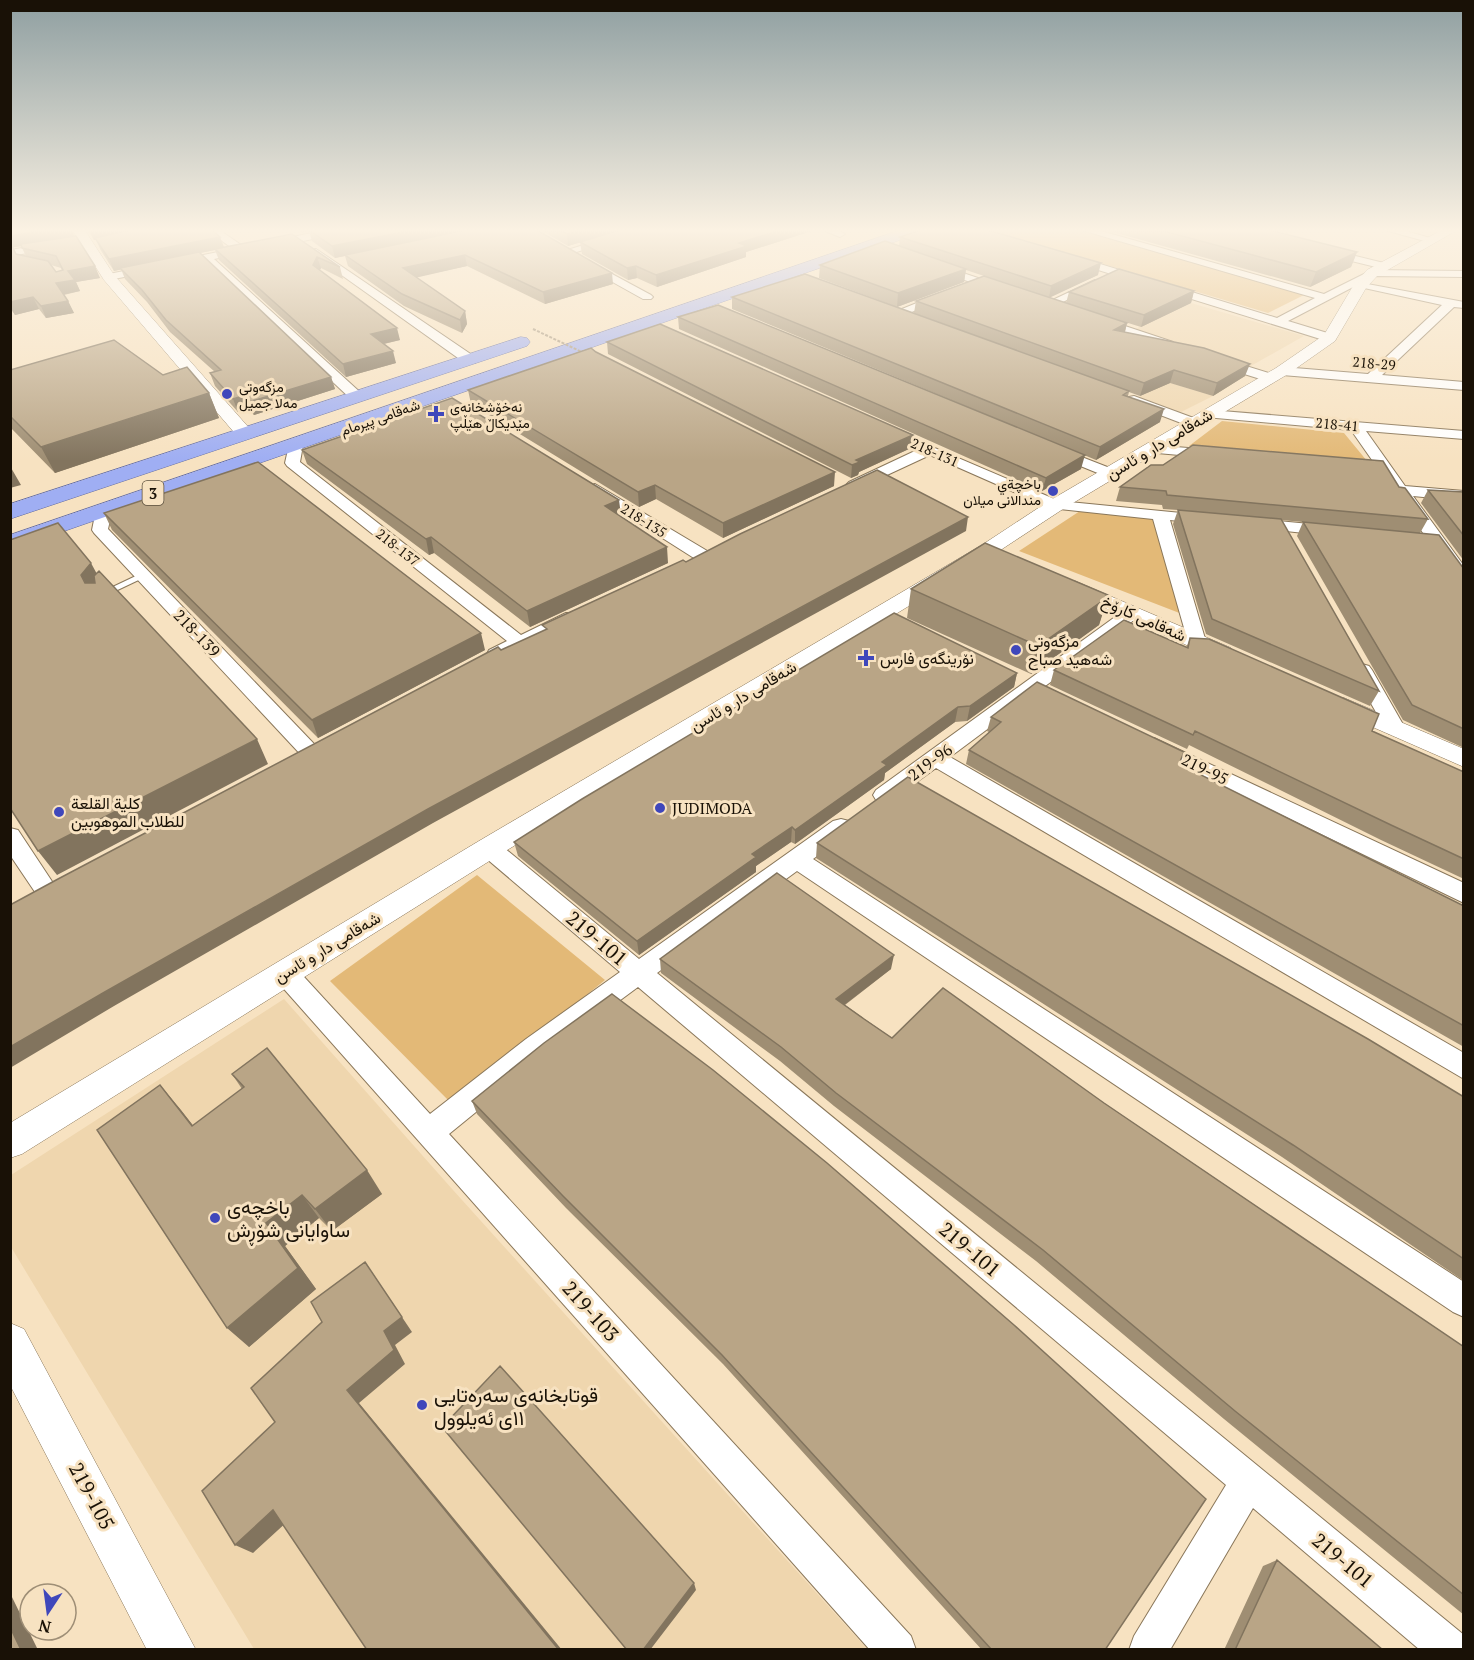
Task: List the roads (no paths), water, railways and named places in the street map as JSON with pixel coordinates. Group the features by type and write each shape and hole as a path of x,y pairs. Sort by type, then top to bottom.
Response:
{"highway":[{"name":"شەقامی پیرمام","path":"10,543 109,509 294,454 496,375 591,351 663,324 689,306"},
{"name":"شەقامی پیرمام","path":"10,512 470,360 537,332"},
{"path":"470,360 466,365 468,370 474,373 496,375"},
{"path":"415,378 436,382 441,386 441,392 432,399"}],"street":[{"path":"134,306 244,433"},
{"path":"259,306 357,397"},
{"path":"397,306 470,360"},
{"path":"692,306 722,312"},
{"path":"907,306 893,311 920,321"},
{"path":"1052,306 1181,349"},
{"path":"1227,306 1330,338"},
{"path":"1278,322 1309,306"},
{"name":"شەقامی دار و ئاسن","path":"10,1142 489,848 891,618 999,553 1056,505 1276,375 1330,338 1351,306"},
{"path":"1372,378 1454,306"},
{"name":"218-29","path":"1203,356 1276,375 1372,378 1464,386"},
{"name":"218-41","path":"1118,394 1202,418 1355,426 1464,435"},
{"path":"432,399 456,404"},
{"path":"1355,426 1464,579"},
{"name":"218-131","path":"908,440 1056,505 1348,533"},
{"path":"1046,446 1110,473"},
{"path":"1151,449 1232,455"},
{"path":"843,486 929,450"},
{"name":"218-137","path":"294,454 519,642"},
{"path":"1361,466 1384,468"},
{"name":"218-135","path":"585,483 703,556"},
{"path":"1401,490 1464,496"},
{"name":"218-139","path":"109,509 102,520 100,530 310,752"},
{"path":"1160,515 1197,642"},
{"path":"1281,526 1293,547"},
{"path":"1415,539 1437,542"},
{"path":"681,566 724,546"},
{"name":"شەقامی کارۆخ","path":"1050,576 1241,661"},
{"path":"477,664 584,611"},
{"name":"219-96","path":"429,1132 536,1047 1132,613"},
{"path":"1355,658 1395,728"},
{"path":"1012,676 1054,697"},
{"path":"1329,699 1464,759"},
{"name":"219-95","path":"1140,738 1464,894"},
{"path":"289,764 331,741"},
{"path":"935,758 1464,1067"},
{"path":"10,836 38,897 68,881"},
{"name":"219-101","path":"489,848 1451,1650"},
{"path":"796,859 1464,1301"},
{"name":"219-103","path":"285,973 897,1650"},
{"name":"219-105","path":"10,1343 173,1650"},
{"path":"1148,1650 1249,1481"}],"lane":[{"path":"103,604 100,599 107,591 142,576"}],"place":[{"name":"مزگەوتی مەلا جمیل","path":"227,394"},
{"name":"نەخۆشخانەی مێدیکاڵ هێڵپ","path":"436,414"},
{"name":"باخچةي مندالانى ميلان","path":"1053,491"},
{"name":"مزگه‌وتی شه‌هید صباح","path":"1016,650"},
{"name":"نۆرینگەی فارس","path":"866,658"},
{"name":"JUDIMODA","path":"660,808"},
{"name":"کلیة القلعة للطلاب الموهوبین","path":"59,812"},
{"name":"باخچەی ساوایانی شۆڕش","path":"215,1218"},
{"name":"قوتابخانەی سەرەتایی ١١ی ئەیلوول","path":"422,1405"}]}
